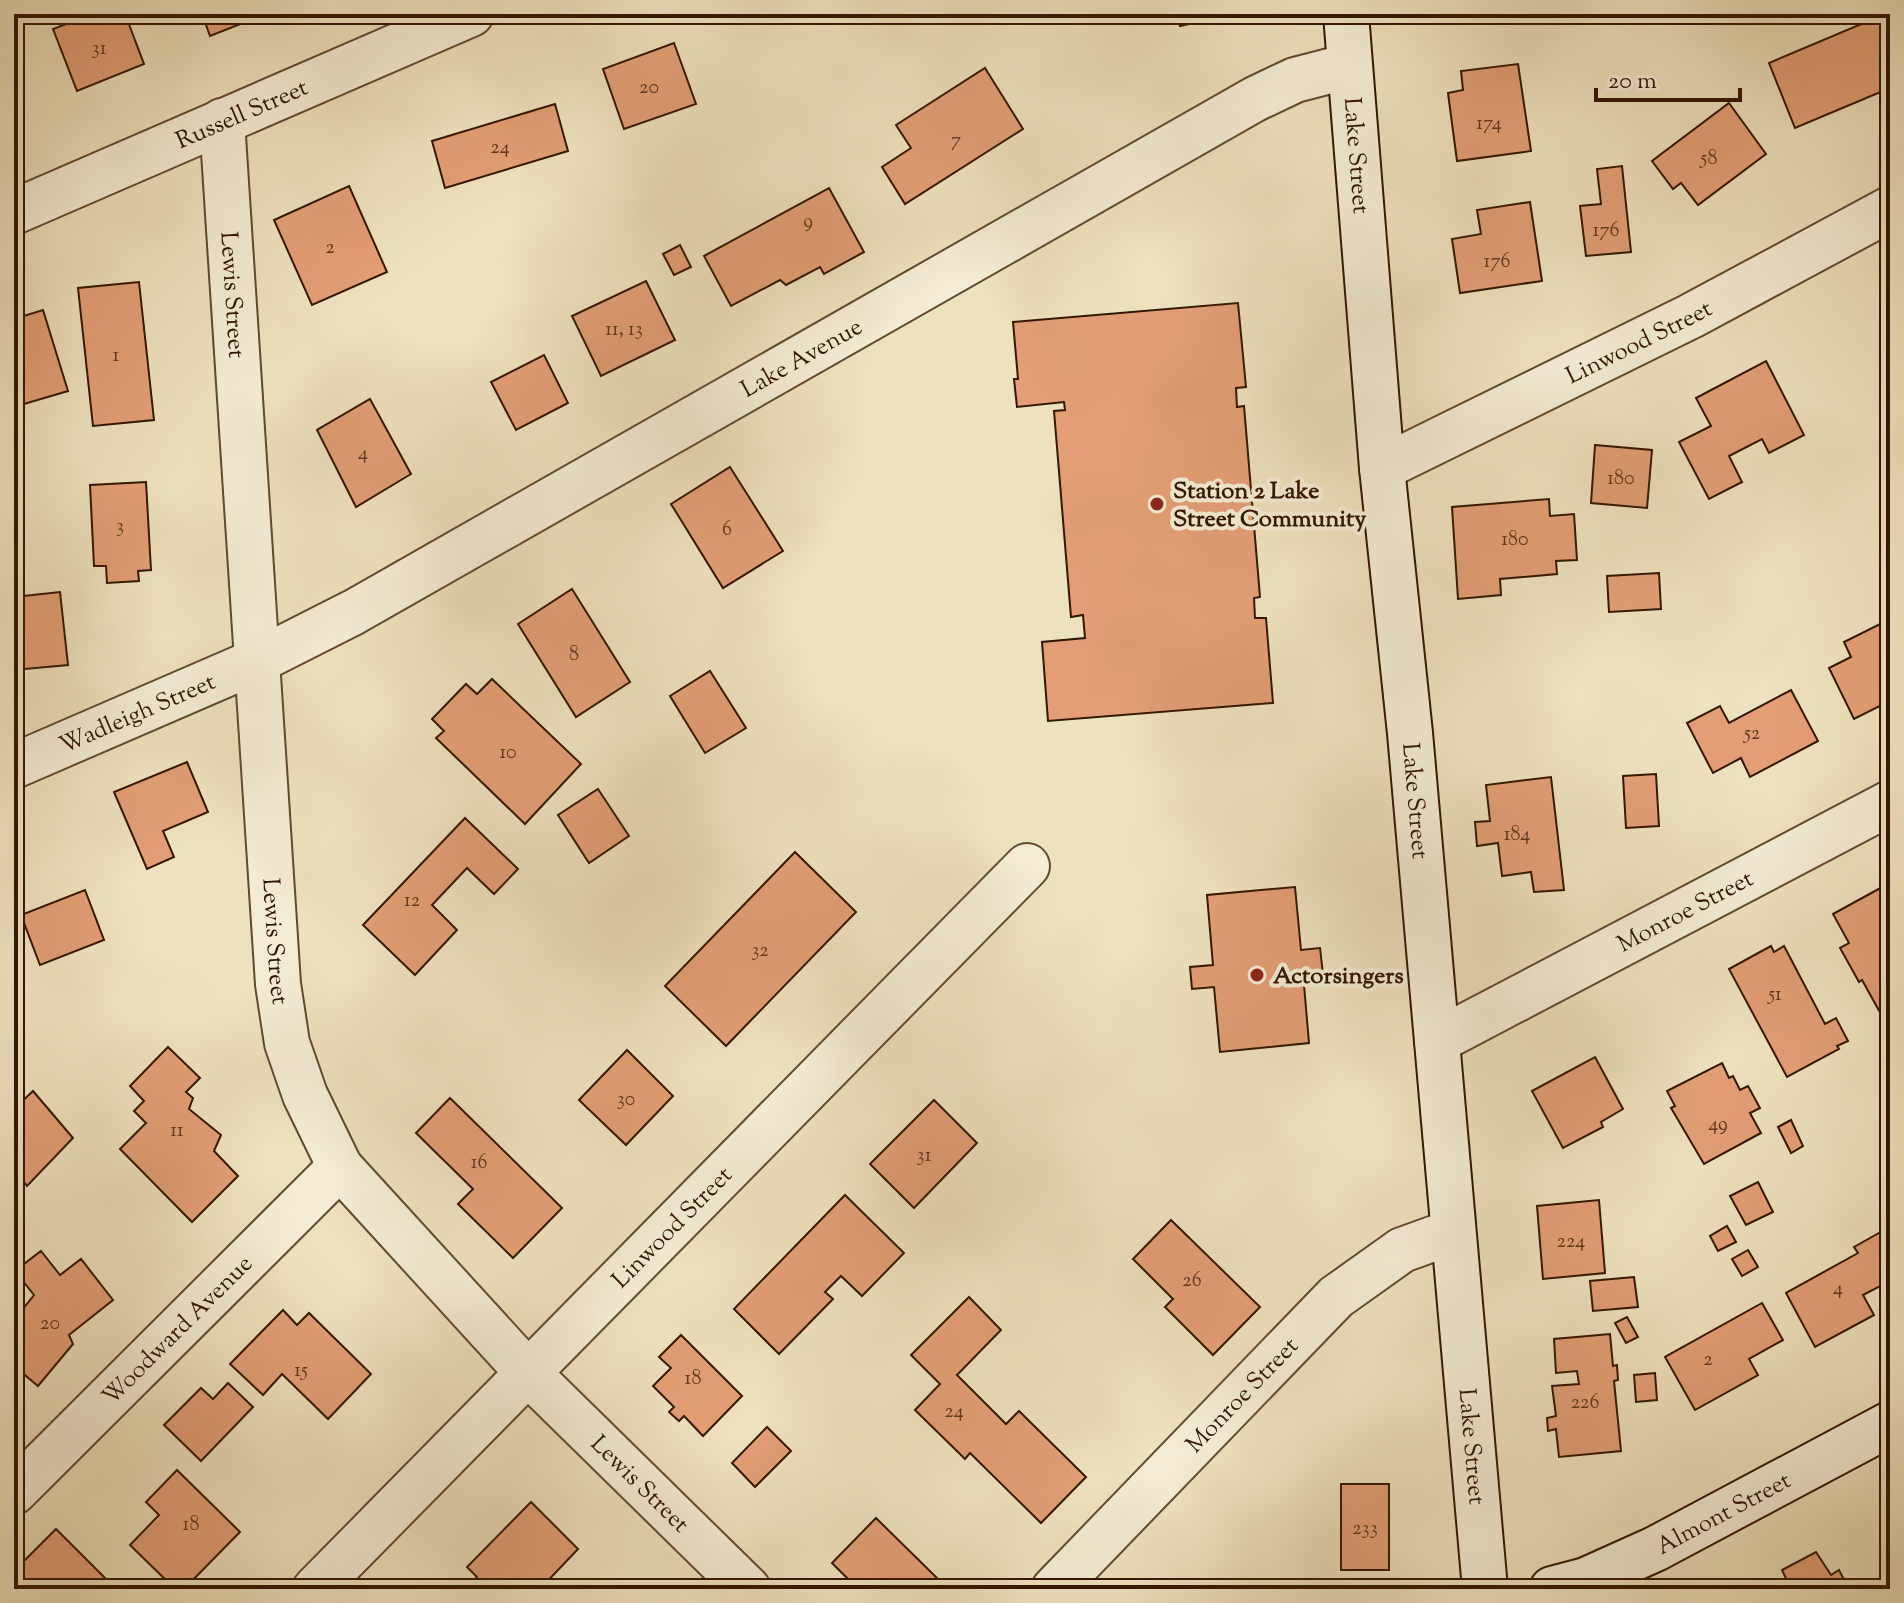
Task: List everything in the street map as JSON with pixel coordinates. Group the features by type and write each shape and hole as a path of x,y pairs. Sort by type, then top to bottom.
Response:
{"street":[{"name":"Russell Street","path":"14,212 471,14"},
{"name":"Lake Street","path":"1346,14 1382,468 1410,733 1485,1589"},
{"name":"Lake Avenue","path":"259,660 354,612 1255,99 1295,80 1349,66"},
{"name":"Lewis Street","path":"222,121 280,999 287,1043 305,1095 340,1167 529,1374 748,1589"},
{"name":"Linwood Street","path":"1382,468 1691,316 1890,209"},
{"name":"Wadleigh Street","path":"14,766 259,660"},
{"name":"Monroe Street","path":"1437,1041 1890,803"},
{"name":"Linwood Street","path":"315,1589 1027,866"},
{"name":"Woodward Avenue","path":"14,1492 340,1167"},
{"name":"Monroe Street","path":"1054,1589 1336,1297 1402,1250 1452,1232"},
{"name":"Almont Street","path":"1552,1589 1586,1580 1655,1549 1890,1424"}],"building":[{"path":"92,14 125,14 144,64 77,91 53,29"},
{"path":"202,14 266,14 210,36"},
{"path":"1110,14 1152,14 1152,16 1112,24"},
{"path":"1177,14 1234,14 1180,26"},
{"path":"1890,14 1890,88 1795,128 1769,63"},
{"path":"674,43 696,104 624,129 603,69"},
{"path":"1518,64 1531,151 1457,161 1448,93 1463,90 1461,71"},
{"path":"985,68 1023,129 905,204 882,167 911,148 896,125"},
{"path":"1729,103 1766,154 1698,205 1681,183 1673,189 1652,161"},
{"path":"555,104 568,151 445,188 432,141"},
{"path":"1622,166 1631,252 1586,256 1580,206 1601,204 1597,169"},
{"path":"349,186 387,272 312,305 274,220"},
{"path":"829,188 864,252 824,274 820,267 786,285 780,280 731,306 704,256"},
{"path":"1530,202 1542,281 1460,293 1452,239 1481,234 1477,210"},
{"path":"680,245 691,267 674,275 663,254"},
{"path":"646,281 675,340 601,376 572,316"},
{"path":"139,282 154,420 93,426 78,288"},
{"name":"Station 2 Lake Street Community","path":"1238,303 1246,387 1236,388 1237,407 1244,406 1260,597 1254,598 1255,618 1266,618 1273,703 1048,721 1042,642 1085,638 1083,615 1071,617 1054,411 1065,410 1064,402 1017,407 1013,322"},
{"path":"43,310 68,391 14,407 14,319"},
{"path":"544,355 568,403 516,430 491,382"},
{"path":"1766,361 1804,435 1769,453 1762,439 1729,456 1742,482 1709,499 1679,442 1711,426 1696,398"},
{"path":"370,399 411,474 356,507 317,430"},
{"path":"1595,445 1652,450 1647,508 1591,503"},
{"path":"730,467 783,551 723,588 671,504"},
{"path":"146,482 151,570 138,571 139,581 107,583 106,566 94,566 90,485"},
{"path":"1549,499 1550,516 1574,514 1577,560 1556,561 1557,574 1500,579 1501,595 1458,599 1452,507"},
{"path":"1659,573 1661,609 1609,612 1607,576"},
{"path":"572,589 630,682 576,717 518,624"},
{"path":"60,592 68,665 14,670 14,597"},
{"path":"1888,620 1890,701 1854,719 1829,668 1851,657 1844,642"},
{"path":"710,671 746,728 705,753 670,696"},
{"path":"492,679 581,764 525,824 436,738 444,731 432,719 466,684 477,694"},
{"path":"1791,690 1818,741 1750,777 1741,758 1713,773 1687,723 1720,706 1729,723"},
{"path":"187,762 208,812 163,831 174,857 147,869 114,792"},
{"path":"1656,774 1659,826 1626,828 1623,776"},
{"path":"1551,777 1564,890 1534,892 1531,872 1502,876 1498,843 1477,846 1475,822 1490,821 1486,785"},
{"path":"598,789 629,836 589,863 558,815"},
{"path":"465,818 518,869 494,894 467,868 432,905 457,930 415,975 363,925"},
{"path":"795,852 856,912 726,1046 665,986"},
{"path":"1886,885 1890,893 1890,1023 1887,1025 1840,948 1849,943 1833,914"},
{"name":"Actorsingers","path":"1295,887 1301,950 1320,948 1324,983 1304,985 1309,1043 1220,1052 1214,987 1192,989 1190,967 1213,965 1207,895"},
{"path":"85,890 104,940 40,965 21,915"},
{"path":"1771,946 1774,952 1784,946 1825,1024 1836,1018 1848,1041 1787,1077 1729,969"},
{"path":"168,1047 200,1078 186,1092 193,1098 189,1109 221,1135 214,1151 238,1176 192,1222 120,1149 146,1123 134,1111 144,1101 130,1086"},
{"path":"627,1050 673,1096 626,1145 579,1100"},
{"path":"1595,1057 1623,1109 1601,1122 1603,1127 1563,1148 1532,1091"},
{"path":"1722,1063 1729,1078 1733,1076 1740,1090 1748,1086 1760,1108 1750,1113 1761,1133 1704,1164 1671,1108 1675,1106 1667,1091"},
{"path":"33,1091 73,1138 27,1186 14,1169 14,1109"},
{"path":"450,1098 562,1208 513,1258 458,1204 473,1189 416,1133"},
{"path":"934,1100 977,1143 914,1208 870,1164"},
{"path":"1791,1120 1803,1146 1791,1153 1778,1127"},
{"path":"1758,1182 1773,1212 1746,1225 1730,1196"},
{"path":"845,1195 904,1253 862,1296 841,1276 825,1292 833,1299 779,1354 734,1309"},
{"path":"1599,1200 1605,1273 1543,1279 1537,1206"},
{"path":"1171,1220 1260,1307 1213,1355 1165,1307 1173,1299 1133,1259"},
{"path":"1727,1226 1736,1242 1718,1251 1710,1236"},
{"path":"1886,1229 1890,1236 1890,1281 1863,1295 1874,1315 1815,1347 1786,1293 1858,1253 1854,1247"},
{"path":"1748,1250 1758,1267 1742,1276 1732,1259"},
{"path":"41,1251 60,1275 81,1259 113,1300 69,1335 73,1344 38,1386 14,1366 14,1303 22,1310 34,1295 15,1271"},
{"path":"1634,1277 1638,1307 1593,1311 1590,1281"},
{"path":"969,1297 1001,1330 957,1375 1006,1424 1019,1411 1086,1477 1041,1523 970,1453 965,1459 915,1410 940,1384 911,1355"},
{"path":"1762,1303 1783,1340 1749,1359 1758,1375 1695,1410 1665,1357"},
{"path":"283,1310 297,1325 309,1313 371,1374 328,1419 282,1374 263,1395 230,1364"},
{"path":"1627,1317 1638,1337 1626,1343 1615,1323"},
{"path":"1610,1334 1613,1366 1617,1365 1618,1380 1614,1381 1621,1451 1559,1457 1556,1429 1548,1431 1547,1418 1556,1416 1552,1386 1579,1384 1577,1371 1556,1373 1554,1339"},
{"path":"681,1335 742,1396 703,1436 684,1416 679,1421 669,1412 674,1407 653,1386 671,1368 659,1357"},
{"path":"1655,1373 1657,1400 1636,1402 1634,1375"},
{"path":"228,1383 253,1407 201,1461 164,1425 201,1388 213,1399"},
{"path":"767,1427 791,1451 755,1487 732,1463"},
{"path":"177,1470 240,1532 184,1589 175,1589 130,1545 159,1515 146,1502"},
{"path":"1341,1484 1389,1484 1389,1570 1341,1570"},
{"path":"531,1502 578,1549 540,1589 465,1589 477,1577 467,1567"},
{"path":"876,1518 940,1581 932,1589 858,1589 832,1563"},
{"path":"56,1529 116,1589 14,1588 14,1571"},
{"path":"1816,1552 1831,1575 1839,1570 1849,1589 1776,1589 1788,1583 1782,1570"}],"place":[{"name":"Station 2 Lake Street Community","path":"1157,504"},
{"name":"Actorsingers","path":"1257,975"}]}
